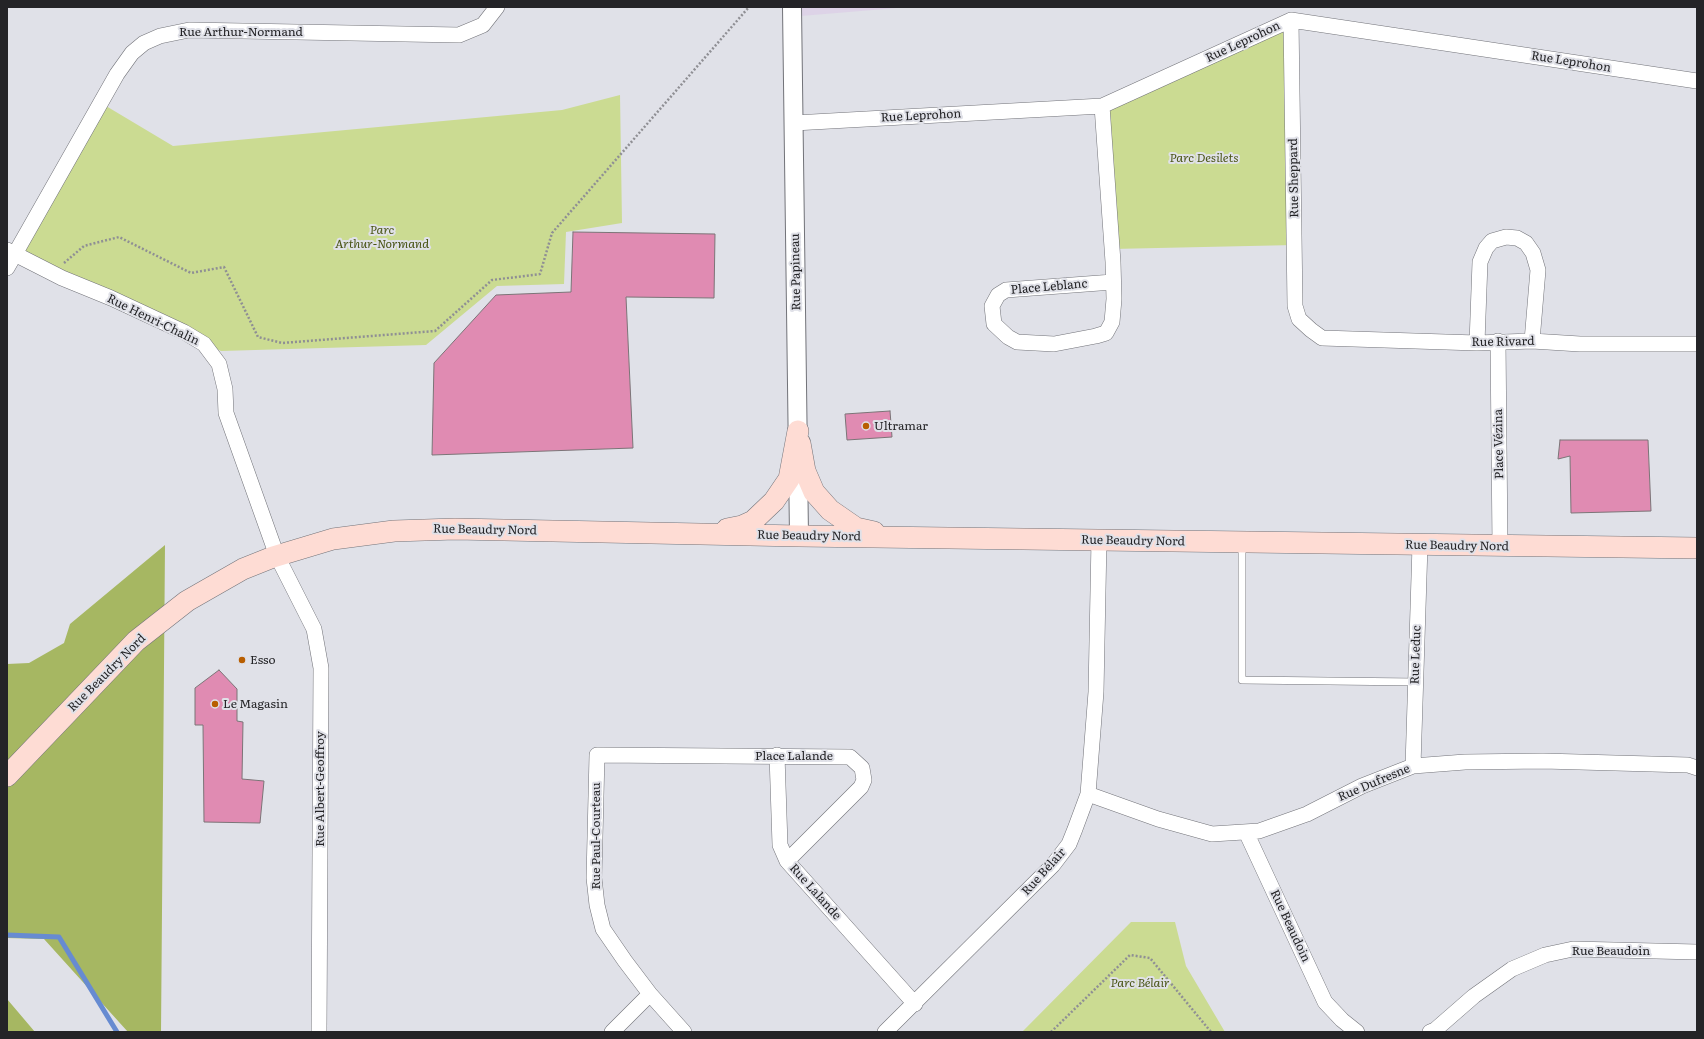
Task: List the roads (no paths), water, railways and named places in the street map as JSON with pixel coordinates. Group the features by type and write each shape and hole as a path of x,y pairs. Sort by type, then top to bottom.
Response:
{"main road":[{"path":"682,534 713,532 742,526 753,520 774,501 788,479 798,431"},
{"path":"798,431 805,471 814,492 830,510 856,528 894,537"},
{"name":"Rue Beaudry Nord","path":"7,776 136,641 188,601 243,569 277,556 333,539 394,531 455,529 1242,543 1697,548"}],"street":[{"name":"Rue Arthur-Normand","path":"7,268 11,253 117,74 132,53 144,42 160,36 189,30 459,35 484,25 497,7"},
{"name":"Rue Papineau","path":"792,7 799,536"},
{"name":"Rue Leprohon","path":"794,123 1102,106 1291,20 1697,81"},
{"name":"Rue Sheppard","path":"1291,20 1295,306 1299,319 1311,330"},
{"name":"Place Leblanc","path":"1102,106 1113,282 1114,299 1112,322 1106,333 1054,344 1016,342 994,324 992,306 998,296 1006,290 1113,282"},
{"path":"1477,343 1480,262 1486,248 1492,241 1506,237 1517,238 1526,243 1533,253 1538,270 1532,341"},
{"name":"Rue Henri-Chalin","path":"11,253 52,274 126,305 184,332 204,344 219,364 225,389 226,413 277,556"},
{"name":"Rue Rivard","path":"1311,330 1322,338 1477,343 1498,341 1532,341 1580,344 1697,344"},
{"name":"Place Vézina","path":"1498,341 1500,546"},
{"name":"Rue Bélair","path":"886,1032 1053,865 1069,844 1088,794 1096,692 1099,540"},
{"name":"Rue Leduc","path":"1413,766 1420,545"},
{"name":"Rue Albert-Geoffroy","path":"277,556 314,629 321,668 319,1032"},
{"name":"Place Lalande","path":"597,755 778,755 850,757 862,768 864,780 861,787 847,803 787,861"},
{"name":"Rue Paul-Courteau","path":"597,755 594,878 596,905 604,929 625,961 650,994 684,1032"},
{"name":"Rue Lalande","path":"778,755 780,844 787,861 915,1004"},
{"name":"Rue Dufresne","path":"1088,794 1158,819 1212,834 1259,831 1307,814 1362,786 1413,766 1465,762 1543,761 1688,765 1697,768"},
{"name":"Rue Beaudoin","path":"1246,832 1325,1002 1342,1020 1357,1032"},
{"name":"Rue Beaudoin","path":"1430,1032 1436,1030 1474,996 1512,969 1545,955 1573,949 1697,952"},
{"path":"612,1032 650,994"}],"lane":[{"path":"1242,543 1242,680 1416,682"}],"waterway":[{"path":"7,935 59,937 117,1032"}],"place":[{"name":"Ultramar","path":"866,426"},
{"name":"Esso","path":"242,660"},
{"name":"Le Magasin","path":"215,704"}],"park label":[{"name":"Parc Desilets","path":"1204,158"},
{"name":"Parc Arthur-Normand","path":"382,237"},
{"name":"Parc Bélair","path":"1140,983"}]}
